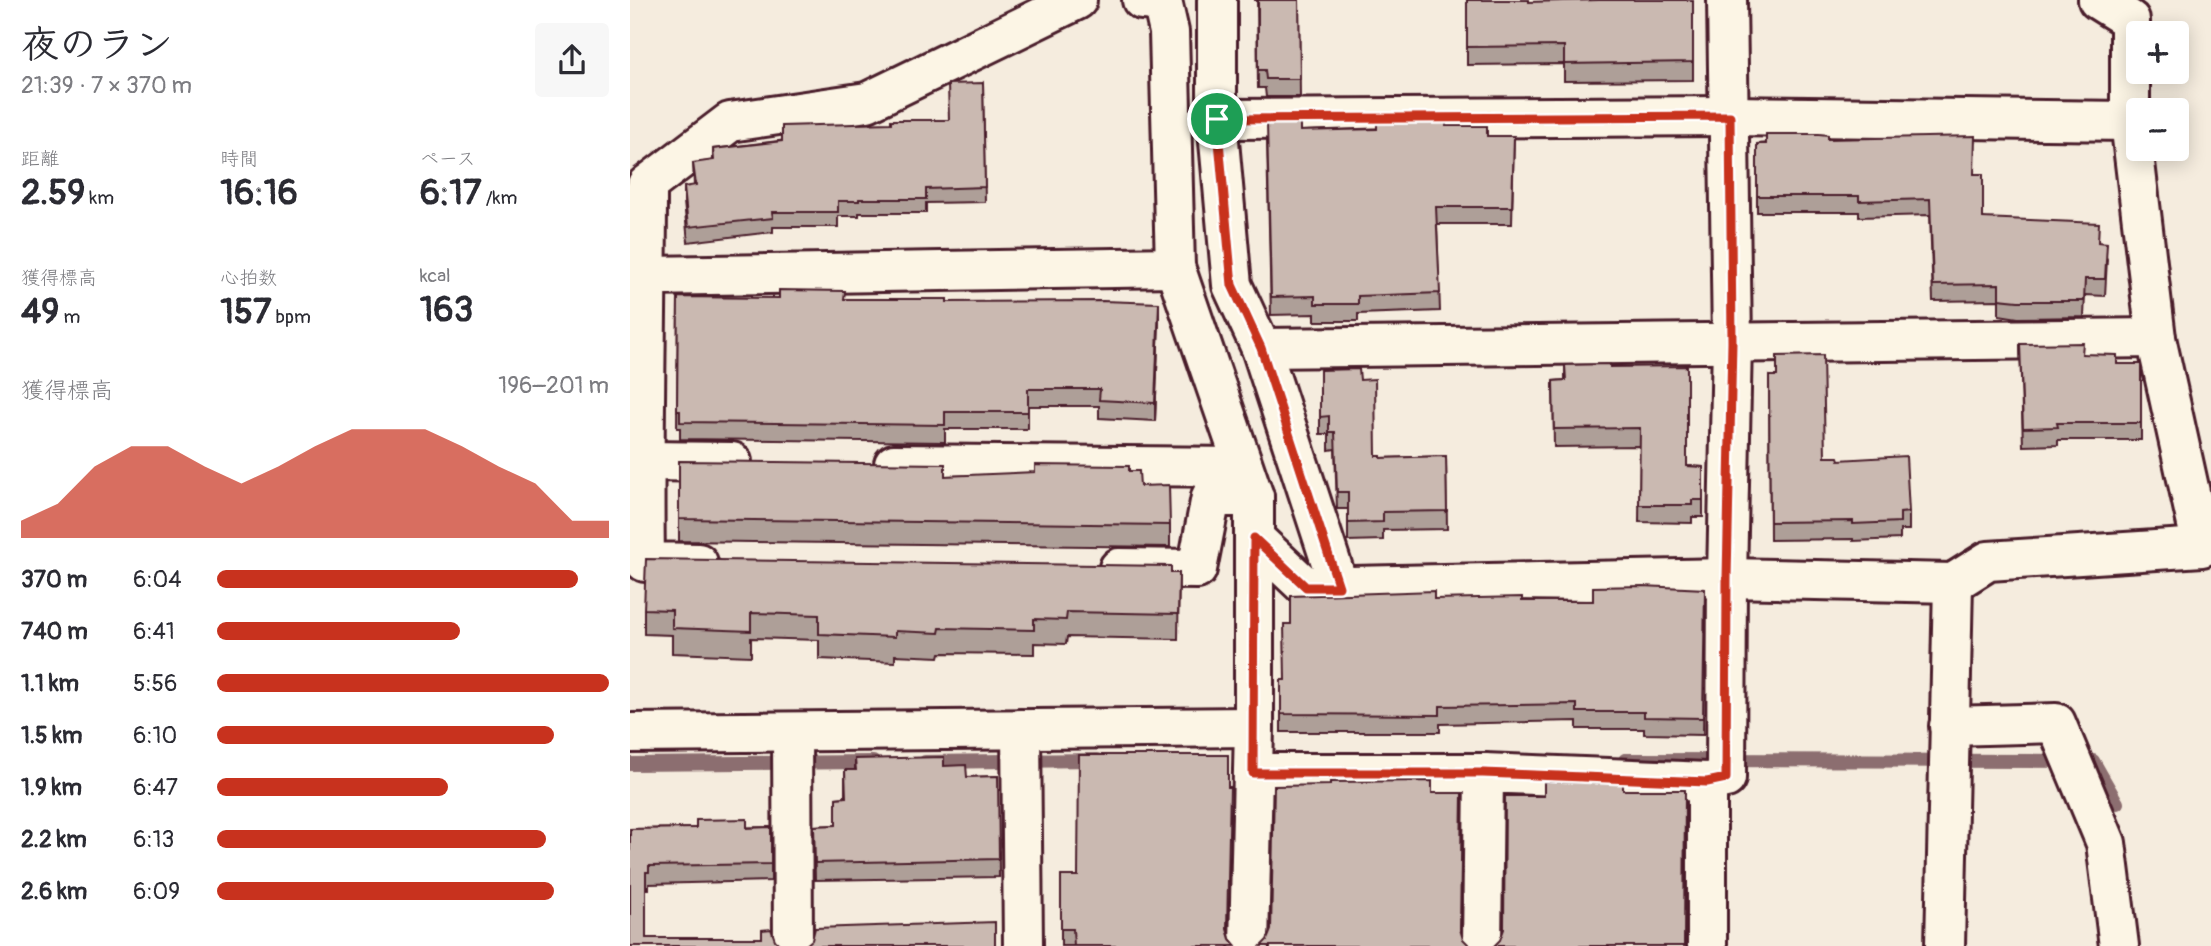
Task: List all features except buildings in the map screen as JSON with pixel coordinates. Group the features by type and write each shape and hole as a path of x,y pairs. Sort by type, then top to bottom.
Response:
{"street":[{"path":"727,563 645,562 643,461 648,276 647,185 730,122 867,102 1077,0"},
{"path":"1142,0 1162,1 1169,32 1175,267 1248,482 1254,538 1254,727 1249,946"},
{"path":"1217,0 1217,119 1232,285 1261,348 1339,587"},
{"path":"1253,773 1483,773 1707,782 1726,778 1732,342 1727,0"},
{"path":"2098,0 2130,20 2130,98"},
{"path":"1217,119 1730,116 2126,121"},
{"path":"1254,538 1306,587 1727,578 1952,583 1988,561 2202,547 2155,338 2135,161"},
{"path":"648,276 1175,267"},
{"path":"1261,348 2155,338"},
{"path":"643,461 769,463"},
{"path":"867,463 1248,482"},
{"path":"1087,567 1197,569 1211,497 1248,482"},
{"path":"1945,946 1952,583"},
{"path":"1949,726 2056,723 2106,843 2119,946"},
{"path":"630,733 1254,727"},
{"path":"1021,729 1023,946"},
{"path":"792,732 793,946"},
{"path":"1482,946 1483,773"},
{"path":"1707,782 1707,946"}],"waterway":[{"path":"925,762 1097,760"},
{"path":"1625,760 2093,761 2117,803"},
{"path":"630,764 873,762"}],"route":[{"path":"1730,116 1732,342 1726,778 1707,782 1483,773 1253,773 1254,538 1306,587 1339,587 1261,348 1232,285 1217,119 1730,116"}]}
